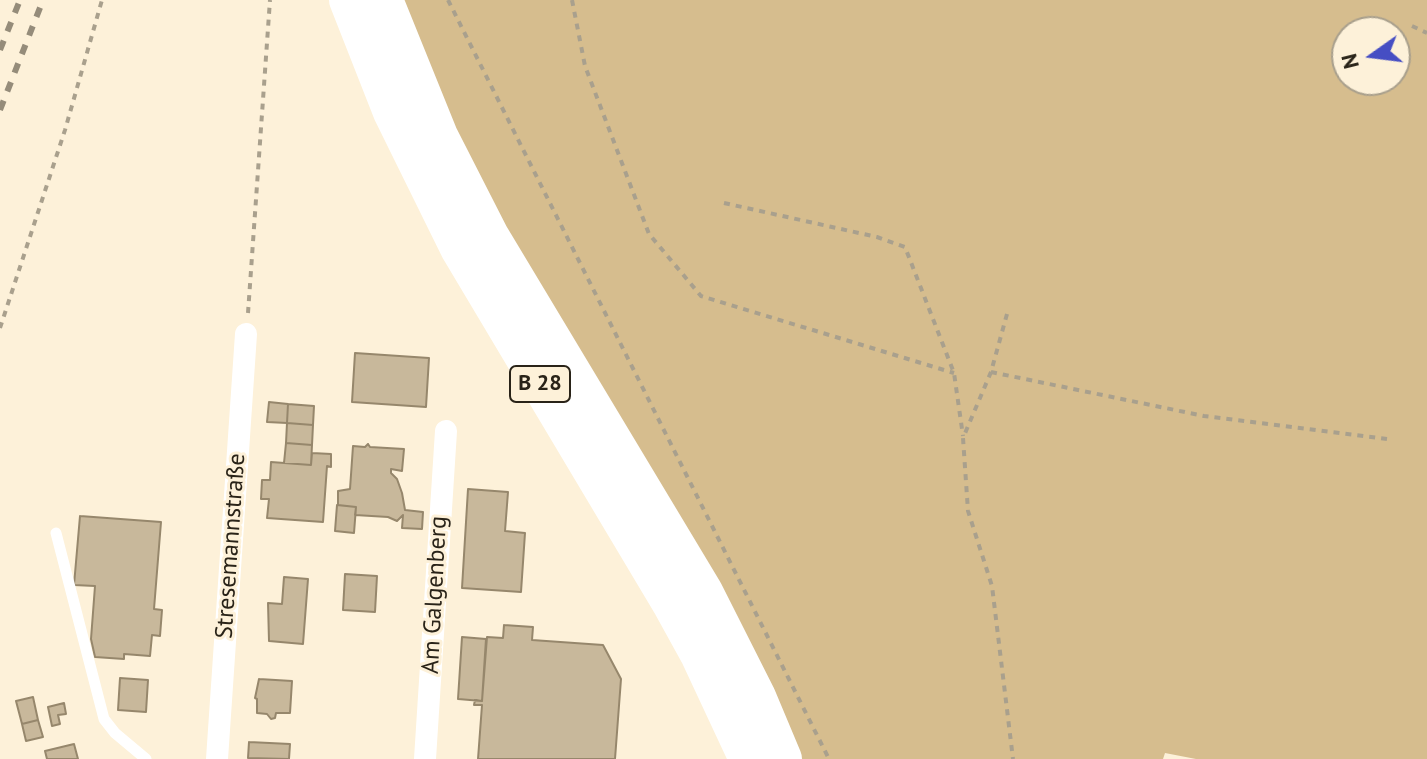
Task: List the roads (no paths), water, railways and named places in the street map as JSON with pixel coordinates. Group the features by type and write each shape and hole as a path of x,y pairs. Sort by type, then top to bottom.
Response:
{"highway":[{"name":"B 28","path":"349,0 393,112 453,235 673,605 700,654 749,759"},
{"name":"B 28","path":"383,0 438,136 489,236 703,592 756,697 782,759"}],"street":[{"name":"Stresemannstraße","path":"217,759 246,334"},
{"name":"Am Galgenberg","path":"425,759 446,431"}],"lane":[{"path":"56,533 104,719 115,733 146,759"}],"railway":[{"path":"0,50 20,0"},
{"path":"0,110 43,0"}]}
